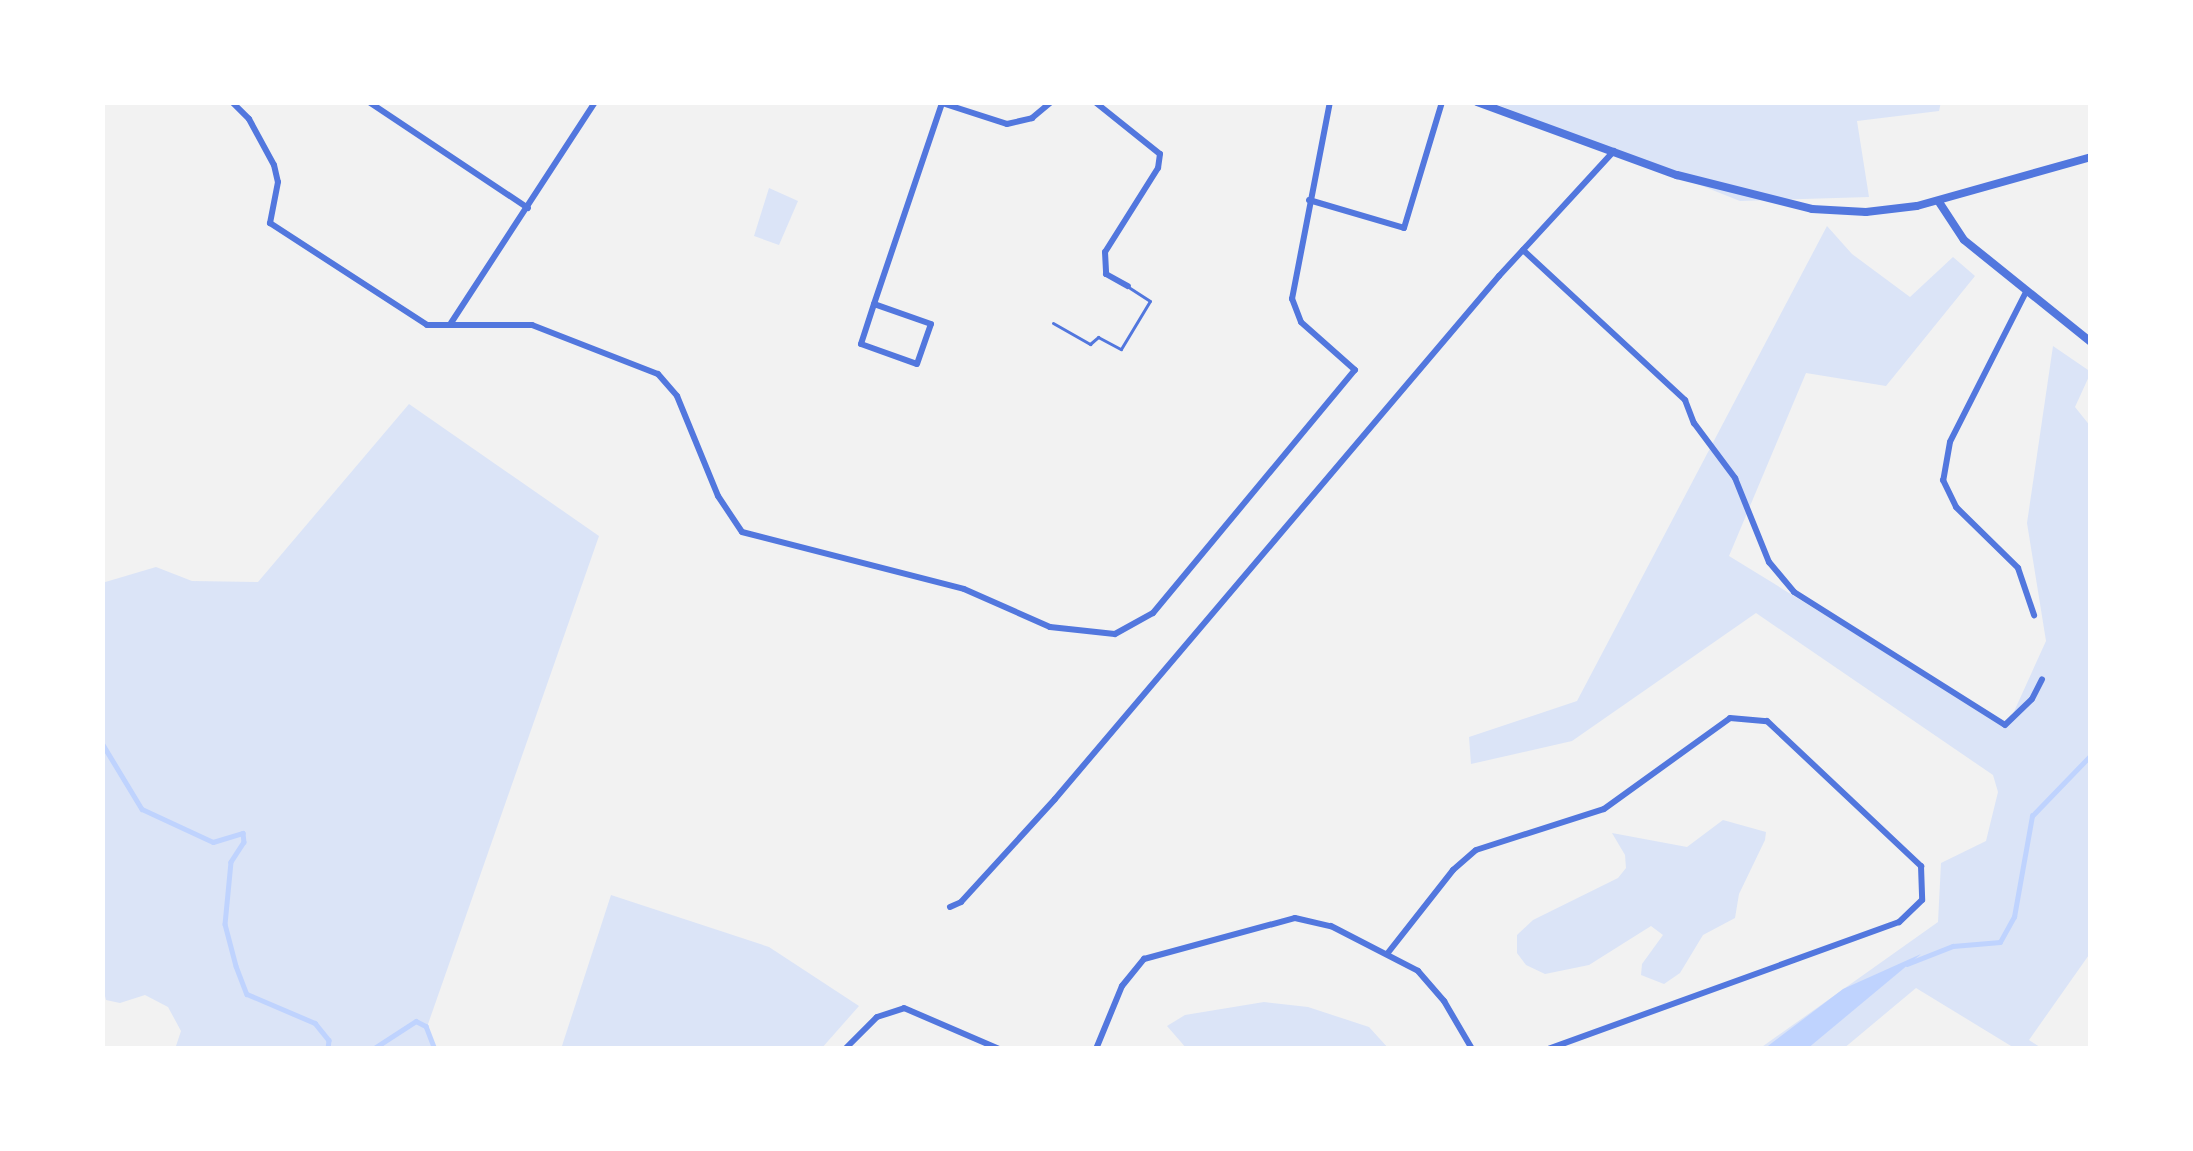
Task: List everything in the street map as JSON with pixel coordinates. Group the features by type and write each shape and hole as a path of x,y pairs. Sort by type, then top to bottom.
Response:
{"street":[{"path":"232,102 243,111 277,175 270,223 423,323 541,327 658,374 677,397 718,496 742,532 964,589 1050,627 1115,634 1153,613 1355,370 1294,311 1309,200 1330,102"},
{"path":"243,111 251,102"},
{"path":"369,102 528,208"},
{"path":"451,323 595,102"},
{"path":"874,304 931,324 917,364 861,344 874,304 940,103 1007,124 1032,118 1051,102"},
{"path":"1095,102 1160,154 1158,168 1103,259 1106,274 1128,286"},
{"path":"1309,200 1404,228 1442,102"},
{"path":"1477,102 1729,190 1812,209 1866,212 1939,201 2091,157"},
{"path":"950,907 962,902 1095,753 1522,250 1614,151"},
{"path":"1939,201 1964,240 2091,342"},
{"path":"1522,250 1685,400 1694,423 1735,478 1769,562 1793,592 2005,725 2032,699 2042,679"},
{"path":"2027,290 1950,442 1942,479 1956,507 2018,568 2035,615"},
{"path":"1387,954 1453,871 1476,850 1604,809 1730,718 1767,721 1921,866 1922,900 1900,922 1549,1049"},
{"path":"1096,1049 1122,986 1155,953 1295,918 1331,926 1427,979 1472,1049"},
{"path":"845,1049 877,1017 904,1007 999,1049"}],"lane":[{"path":"1053,323 1090,344 1098,337 1121,349 1150,301 1128,286"}],"shaded area":[{"path":"1491,102 1941,102 1939,111 1857,121 1869,197 1740,201"},
{"path":"769,188 798,201 779,245 754,236"},
{"path":"1827,226 1852,254 1910,297 1953,257 1975,276 1886,386 1806,373 1729,556 2007,727 2046,641 2027,523 2053,346 2091,372 2075,407 2091,427 2091,952 2029,1040 2043,1049 2016,1049 1916,988 1843,1049 1759,1049 1938,922 1941,863 1986,841 1998,792 1993,775 1756,613 1572,741 1471,764 1469,737 1577,701"},
{"path":"409,404 599,536 427,1027 435,1049 175,1049 181,1031 168,1007 145,995 120,1003 106,1000 102,985 102,583 156,567 192,581 258,582"},
{"path":"1723,820 1766,832 1765,840 1739,894 1735,918 1703,935 1680,973 1664,984 1641,975 1642,964 1663,935 1651,926 1589,965 1545,974 1526,965 1517,953 1517,935 1533,920 1618,878 1626,868 1625,855 1612,833 1687,847"},
{"path":"611,895 769,947 859,1006 821,1049 561,1049"},
{"path":"1264,1002 1308,1007 1369,1027 1389,1049 1187,1049 1167,1026 1185,1015"}],"water":[{"path":"1921,954 1807,1049 1764,1049 1843,989"}],"waterway":[{"path":"102,743 142,809 213,842 243,833 244,842 231,862 225,924 247,994 315,1023 329,1040 328,1049"},
{"path":"1907,964 1953,946 2000,942 2014,917 2032,816 2091,755"},
{"path":"373,1049 416,1021 426,1026 435,1049"}]}
